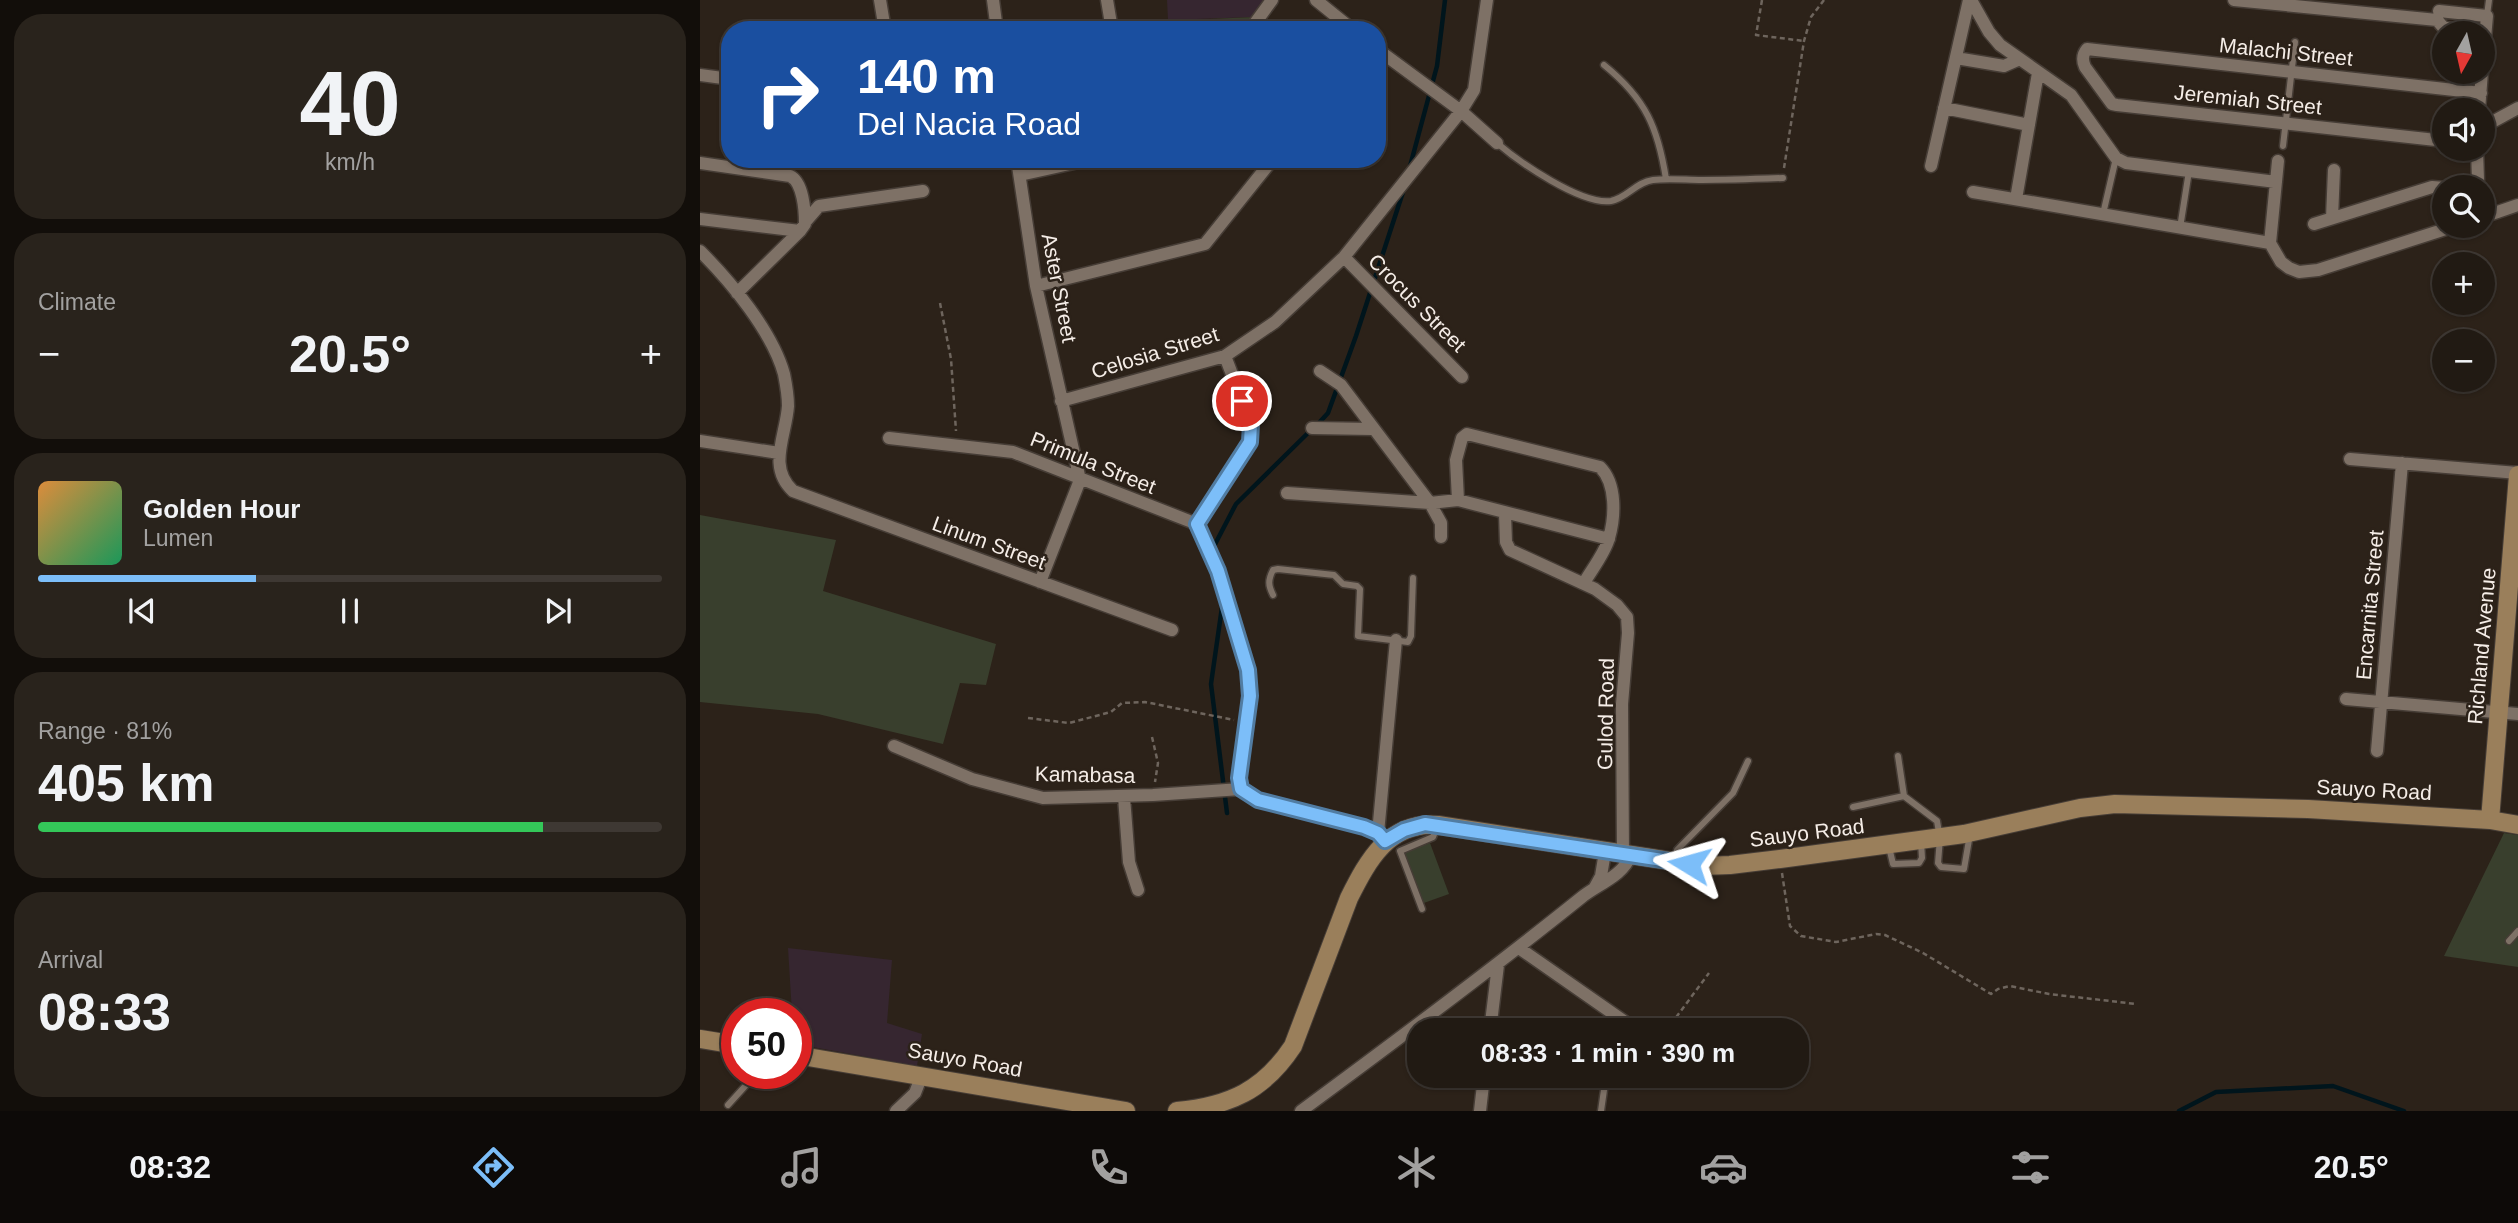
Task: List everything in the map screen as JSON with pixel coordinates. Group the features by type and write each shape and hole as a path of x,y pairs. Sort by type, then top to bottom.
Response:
{"main road":[{"name":"Richland Avenue","path":"2490,820 2518,474"},
{"name":"Sauyo Road","path":"1177,1111 1223,1103 1245,1094 1261,1084 1279,1067 1293,1046 1349,898 1382,837 1415,826 1438,825 1675,863 1730,865 1940,838 2080,808 2115,804 2308,809 2490,820 2518,825"},
{"path":"700,1039 721,1042"},
{"name":"Sauyo Road","path":"812,1058 1126,1111"}],"street":[{"path":"880,0 884,21"},
{"path":"992,0 996,21"},
{"path":"1107,0 1110,21"},
{"path":"1257,21 1272,0"},
{"path":"1316,0 1342,21"},
{"name":"Celosia Street","path":"1061,401 1225,356 1275,322 1344,257 1461,111 1474,90 1487,0"},
{"path":"1931,166 1970,0"},
{"path":"1970,0 2000,45 2071,95 2116,158 2126,163 2276,181"},
{"path":"2234,0 2439,10 2487,16 2486,21"},
{"name":"Malachi Street","path":"2087,49 2481,93"},
{"name":"Jeremiah Street","path":"2087,49 2082,60 2085,67 2112,103 2118,106 2432,140"},
{"path":"1386,56 1461,111 1497,143"},
{"path":"1956,58 2004,66 2020,59"},
{"path":"2016,199 2038,72"},
{"path":"700,75 721,78"},
{"path":"2480,98 2481,84"},
{"path":"1944,108 2029,125"},
{"path":"2495,120 2518,108"},
{"path":"2278,161 2270,243 2281,262 2289,268 2310,272 2432,233"},
{"path":"700,163 721,166"},
{"path":"734,168 794,177 799,185 803,226"},
{"name":"Aster Street","path":"1019,168 1036,286 1080,480"},
{"path":"1020,175 1052,168"},
{"path":"1036,286 1205,244 1266,168"},
{"path":"2332,218 2334,170"},
{"path":"2314,224 2432,187"},
{"path":"737,293 819,206 923,191"},
{"path":"1973,192 2270,243"},
{"path":"2495,213 2518,205"},
{"path":"700,219 803,226"},
{"path":"700,251 737,293 771,342 784,376 788,406 779,453 700,441"},
{"name":"Crocus Street","path":"1344,257 1462,377"},
{"path":"1225,356 1251,424 1250,442 1197,524 1218,571 1248,670 1250,696 1239,778 1241,789 1258,800 1382,837 1396,640"},
{"path":"1320,371 1341,385 1430,502 1441,523 1441,537"},
{"path":"1312,428 1372,429"},
{"path":"1458,500 1458,446 1462,438 1473,434 1600,467 1611,486 1613,506 1609,539 1589,586"},
{"name":"Primula Street","path":"889,438 1013,452 1197,524"},
{"name":"Linum Street","path":"779,453 782,479 793,491 1172,630"},
{"path":"2350,458 2518,474"},
{"name":"Encarnita Street","path":"2377,751 2402,463"},
{"path":"1040,582 1080,480"},
{"path":"1287,493 1430,502 1458,500 1609,539"},
{"name":"Gulod Road","path":"1505,514 1506,542 1510,550 1589,586 1623,610 1628,625 1622,704 1620,854 1595,887"},
{"path":"2346,699 2518,714"},
{"name":"Kamabasa","path":"894,746 972,779 1043,798 1124,797 1241,789"},
{"path":"1124,797 1129,862 1138,890"},
{"path":"1301,1111 1498,965 1595,887 1623,869 1620,854"},
{"path":"1519,948 1620,1018"},
{"path":"1492,1018 1498,965"},
{"path":"896,1111 915,1093 922,1075"},
{"path":"1480,1111 1483,1088"}],"lane":[{"path":"2487,16 2489,0"},
{"path":"2283,146 2295,42"},
{"path":"1604,65 1642,102 1659,139 1666,179"},
{"path":"1497,143 1527,167 1589,199 1612,201 1643,182 1666,179 1783,178"},
{"path":"2103,214 2116,158"},
{"path":"2180,228 2189,171"},
{"path":"1273,594 1269,577 1273,570 1334,575 1343,584 1360,589 1358,636 1408,642 1411,636 1413,578"},
{"path":"1898,756 1904,796 1937,821 1940,838 1939,866 1962,870 1965,867 1970,833"},
{"path":"1675,863 1677,850 1733,793 1748,761"},
{"path":"1853,807 1904,796"},
{"path":"1422,909 1400,850 1433,837 1438,825"},
{"path":"2509,941 2518,931"},
{"path":"1601,1111 1604,1088"},
{"path":"728,1105 742,1089"}],"path":[{"path":"1762,0 1756,35 1804,41"},
{"path":"1783,178 1804,41 1811,17 1825,0"},
{"path":"940,303 951,359 958,447"},
{"path":"1028,718 1069,723 1111,712 1122,703 1145,702 1247,722"},
{"path":"1152,737 1158,763 1153,795"},
{"path":"1780,859 1790,926 1801,936 1836,943 1885,935 1923,953 1991,994 2004,986 2010,986 2049,994 2136,1004"},
{"path":"1675,1018 1709,972"}],"shaded area":[{"path":"1167,0 1267,0 1255,17 1168,20"},
{"path":"788,948 892,960 887,1023 922,1034 917,1066 812,1047 812,998 791,998"}],"green space":[{"path":"1255,17 1252,21 1163,21"},
{"path":"700,515 836,540 823,591 996,644 986,685 960,683 943,744 818,714 700,702"},
{"path":"2504,833 2518,835 2518,967 2444,956"},
{"path":"1430,843 1449,894 1421,904 1402,853"}],"waterway":[{"path":"1409,170 1437,66 1445,0"},
{"path":"1317,425 1328,413 1403,192"},
{"path":"1212,550 1236,504 1310,431"},
{"path":"1219,595 1222,607 1211,684 1227,813"},
{"path":"2179,1111 2216,1092 2333,1086 2404,1111"}],"route":[{"path":"1242,401 1251,424 1250,442 1197,524 1218,571 1248,670 1250,696 1239,778 1241,789 1258,800 1364,827 1378,833 1385,841 1404,830 1425,824 1689,864"}]}
